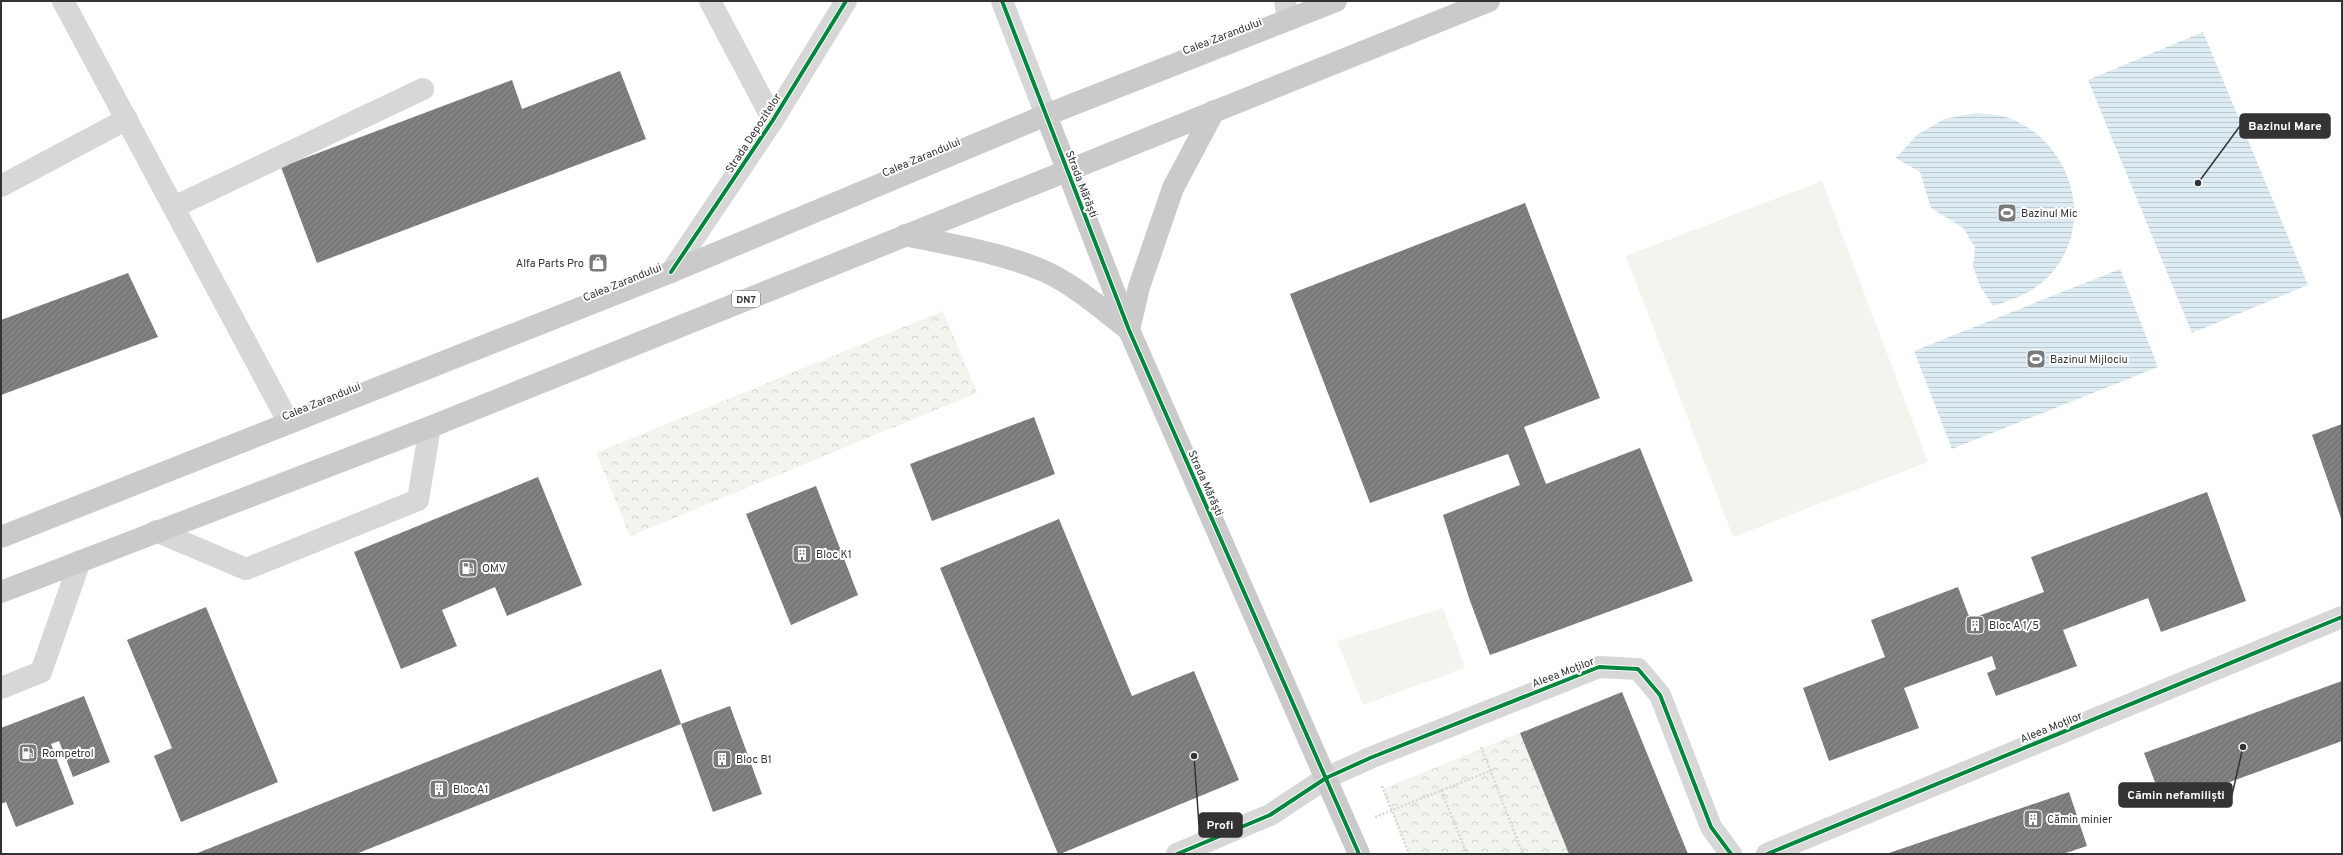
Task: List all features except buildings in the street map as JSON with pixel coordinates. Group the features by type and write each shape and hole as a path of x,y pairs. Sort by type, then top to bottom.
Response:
{"main road":[{"name":"Calea Zarandului","path":"1,537 671,272 1046,115 1287,10 1336,1"},
{"name":"DN7","path":"1,592 430,427 1489,1"},
{"path":"905,235 996,256 1044,271 1080,292 1129,330 1139,287 1173,188 1214,111"},
{"name":"Strada Mărăști","path":"1046,115 1129,330 1359,854"}],"street":[{"path":"63,1 289,423"},
{"path":"710,1 773,120"},
{"name":"Strada Depozitelor","path":"671,272 773,120 846,1"},
{"path":"1002,1 1046,115"},
{"path":"174,207 423,89"},
{"path":"1,186 127,119"},
{"path":"156,532 246,569 418,500 430,427"},
{"path":"1,688 41,672 80,561"},
{"name":"Aleea Moților","path":"1767,854 2342,617"},
{"name":"Aleea Moților","path":"1177,854 1270,815 1326,778 1370,758 1599,667 1638,669 1660,695 1711,827 1726,850 1731,854"}],"path":[{"path":"1470,718 1523,854"},
{"path":"1370,758 1409,854"},
{"path":"1348,827 1490,771"},
{"path":"1441,790 1467,854"}],"green space":[{"path":"1822,181 1928,462 1733,537 1626,256"},
{"path":"943,311 977,393 630,536 596,453"},
{"path":"1443,608 1465,668 1363,705 1337,641"},
{"path":"1520,733 1569,854 1409,854 1383,789"}],"shaded area":[{"path":"2203,32 2308,285 2192,333 2088,80"},
{"name":"Bazinul Mic","path":"1976,113 2009,118 2031,130 2049,146 2062,165 2071,187 2074,210 2072,233 2064,256 2049,276 2030,291 2016,298 1993,306 1980,286 1973,266 1975,247 1963,228 1931,208 1920,172 1896,158 1917,135 1944,119"},
{"name":"Bazinul Mijlociu","path":"2120,269 2158,367 1952,449 1914,351"}],"cycle path":[{"path":"671,272 773,120 846,1"},
{"path":"1002,1 1129,330 1359,854"},
{"path":"1767,854 2342,617"},
{"path":"1177,854 1270,815 1326,778 1370,758 1599,667 1638,669 1660,695 1711,827 1731,854"}],"place":[{"name":"Bazinul Mare","path":"2198,183"},
{"name":"Bazinul Mic","path":"2007,213"},
{"name":"Alfa Parts Pro","path":"598,263"},
{"name":"Bazinul Mijlociu","path":"2036,359"},
{"name":"Bloc K1","path":"802,554"},
{"name":"OMV","path":"468,568"},
{"name":"Bloc A 1/5","path":"1975,625"},
{"name":"Cămin nefamiliști","path":"2243,747"},
{"name":"Rompetrol","path":"28,753"},
{"name":"Profi","path":"1194,756"},
{"name":"Bloc B1","path":"722,759"},
{"name":"Bloc A1","path":"439,789"},
{"name":"Cămin minier","path":"2033,819"}]}
